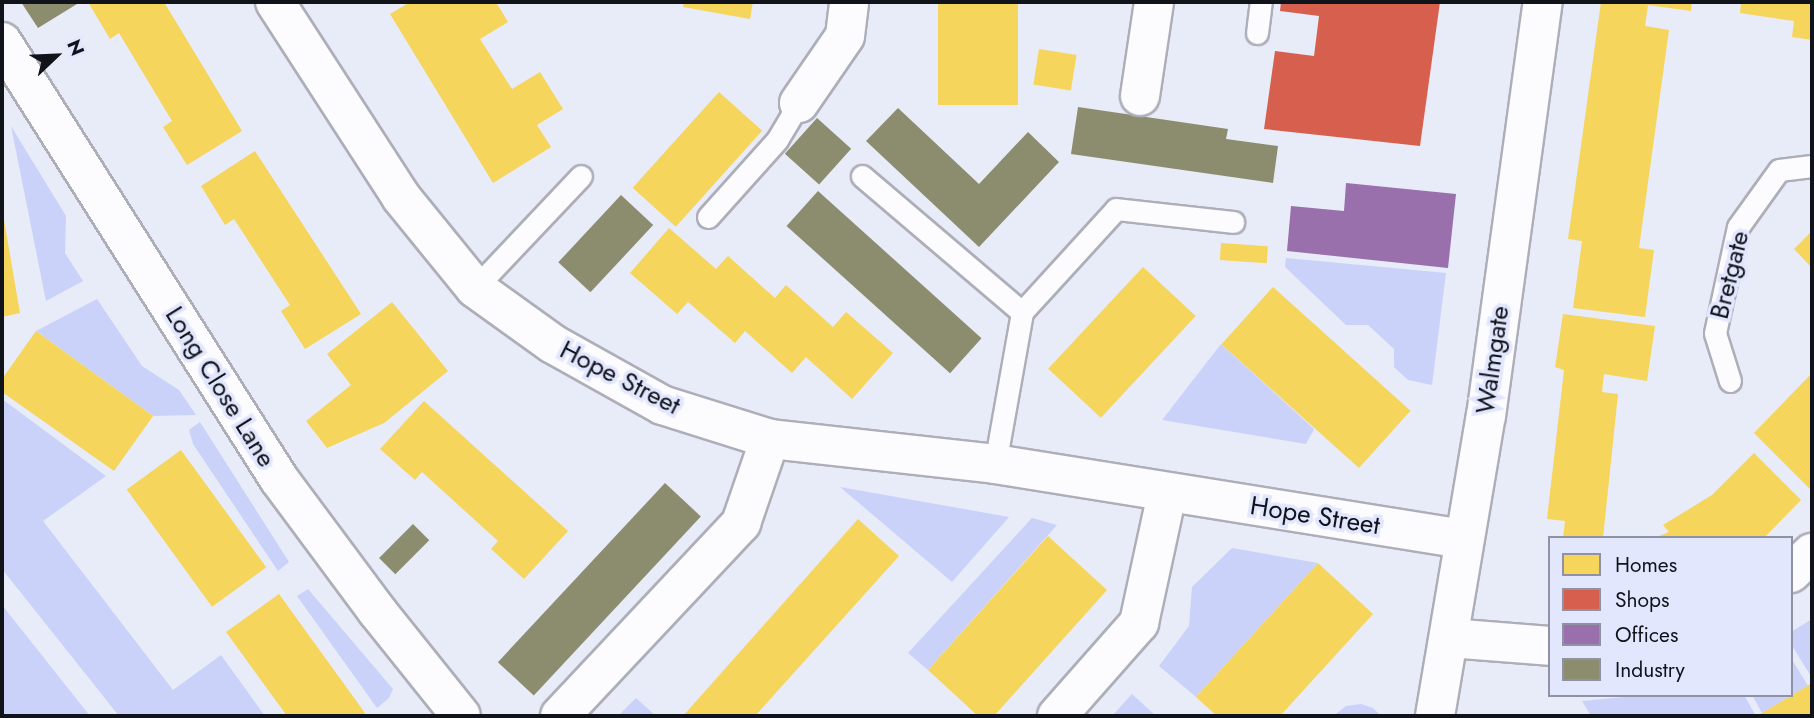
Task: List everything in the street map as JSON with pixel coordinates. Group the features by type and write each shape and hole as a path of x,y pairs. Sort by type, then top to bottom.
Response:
{"street":[{"name":"Hope Street","path":"275,2 401,197 475,288 553,344 662,405 770,439 995,464 1167,494 1463,539"},
{"path":"799,103 845,36 849,2"},
{"path":"1140,96 1154,2"},
{"name":"Walmgate","path":"1434,716 1486,416 1543,2"},
{"name":"Long Close Lane","path":"2,41 279,479 457,715"},
{"path":"560,716 741,523 770,439"},
{"path":"1057,716 1139,623 1167,494"},
{"path":"1793,571 1812,553"},
{"path":"1449,638 1548,646"}],"lane":[{"path":"1257,33 1261,2"},
{"path":"708,217 777,140 799,103"},
{"name":"Bretgate","path":"1730,382 1716,333 1738,227 1779,170 1812,166"},
{"path":"475,288 581,176"},
{"path":"862,176 1022,312"},
{"path":"995,464 1022,312 1116,209 1233,222"}],"shaded area":[{"path":"11,126 66,216 65,253 83,281 46,301"},
{"path":"1286,258 1446,273 1432,385 1408,380 1394,367 1394,349 1368,325 1346,325 1285,267"},
{"path":"97,299 142,366 179,390 196,415 153,416 36,331"},
{"path":"1221,344 1314,429 1306,444 1162,420"},
{"path":"2,399 106,476 43,521 173,690 221,655 265,716 119,716 2,569"},
{"path":"200,422 289,562 278,571 193,444 189,430"},
{"path":"840,487 1009,517 952,582"},
{"path":"1032,518 1057,525 928,670 908,653"},
{"path":"1232,548 1318,563 1196,697 1159,666 1189,626 1192,587"},
{"path":"308,589 393,689 389,698 377,708 297,596"},
{"path":"2,605 90,716 2,716"},
{"path":"1812,619 1812,678 1793,647 1793,631"},
{"path":"1793,661 1808,686 1793,695"},
{"path":"1132,694 1156,716 1112,716"},
{"path":"1624,697 1745,697 1756,716 1591,716 1582,701"},
{"path":"1753,697 1789,697 1762,713"},
{"path":"636,698 656,716 618,716"},
{"path":"1361,704 1373,708 1381,716 1333,716 1346,706"}],"building: Homes":[{"path":"88,2 164,2 242,131 187,165 163,127 172,121 119,33 110,39"},
{"path":"410,2 496,2 508,22 480,39 512,89 540,72 563,109 537,125 551,147 493,183 390,14"},
{"path":"684,2 753,2 750,19 683,7"},
{"path":"938,2 1018,2 1018,105 938,105"},
{"path":"1601,2 1692,2 1691,11 1648,5 1645,26 1669,30 1639,248 1654,250 1645,317 1573,308 1582,241 1568,239"},
{"path":"1741,2 1812,2 1812,40 1792,37 1794,21 1740,13"},
{"path":"1039,49 1077,55 1071,91 1033,85"},
{"path":"719,92 762,131 676,227 633,188"},
{"path":"255,151 361,314 305,349 281,311 290,305 234,219 225,225 201,186"},
{"path":"2,208 20,313 2,317"},
{"path":"669,228 716,269 728,256 775,298 786,285 833,327 846,312 893,353 852,399 806,357 792,373 745,331 735,343 688,302 677,314 630,273"},
{"path":"1812,231 1812,268 1794,249"},
{"path":"1221,243 1268,246 1267,263 1220,260"},
{"path":"1143,267 1196,316 1101,418 1048,369"},
{"path":"1273,287 1410,411 1359,468 1221,344"},
{"path":"392,302 448,371 384,423 327,448 306,421 351,385 327,354"},
{"path":"1563,314 1655,326 1647,381 1604,374 1602,392 1618,394 1603,536 1563,536 1565,521 1547,519 1564,370 1555,367"},
{"path":"36,331 153,416 114,471 2,392 2,379"},
{"path":"1812,373 1812,487 1810,489 1754,433"},
{"path":"424,401 568,531 524,579 491,549 498,541 422,472 415,480 380,449"},
{"path":"181,450 266,567 212,607 127,489"},
{"path":"1754,453 1801,500 1766,536 1659,536 1669,532 1663,525 1712,495"},
{"path":"858,519 899,556 755,716 683,716"},
{"path":"1048,536 1107,590 994,716 978,716 928,670"},
{"path":"1318,563 1373,614 1280,716 1217,716 1196,697"},
{"path":"279,594 365,713 360,716 287,716 226,632"},
{"path":"1812,683 1812,716 1755,716 1793,697"}],"building: Shops":[{"path":"1281,2 1440,2 1420,146 1264,129 1275,51 1314,56 1319,16 1280,11"}],"building: Offices":[{"path":"1346,183 1456,194 1448,268 1287,251 1291,206 1344,211"}],"building: Industry":[{"path":"21,2 76,2 77,4 38,28"},
{"path":"1078,107 1228,129 1226,139 1278,146 1273,183 1071,154"},
{"path":"898,108 979,184 1028,132 1059,162 979,247 866,141"},
{"path":"817,118 851,149 819,184 785,154"},
{"path":"818,191 981,338 950,373 787,226"},
{"path":"621,195 653,225 590,292 558,262"},
{"path":"665,483 701,516 534,696 498,662"},
{"path":"413,524 429,540 395,574 379,558"}]}
